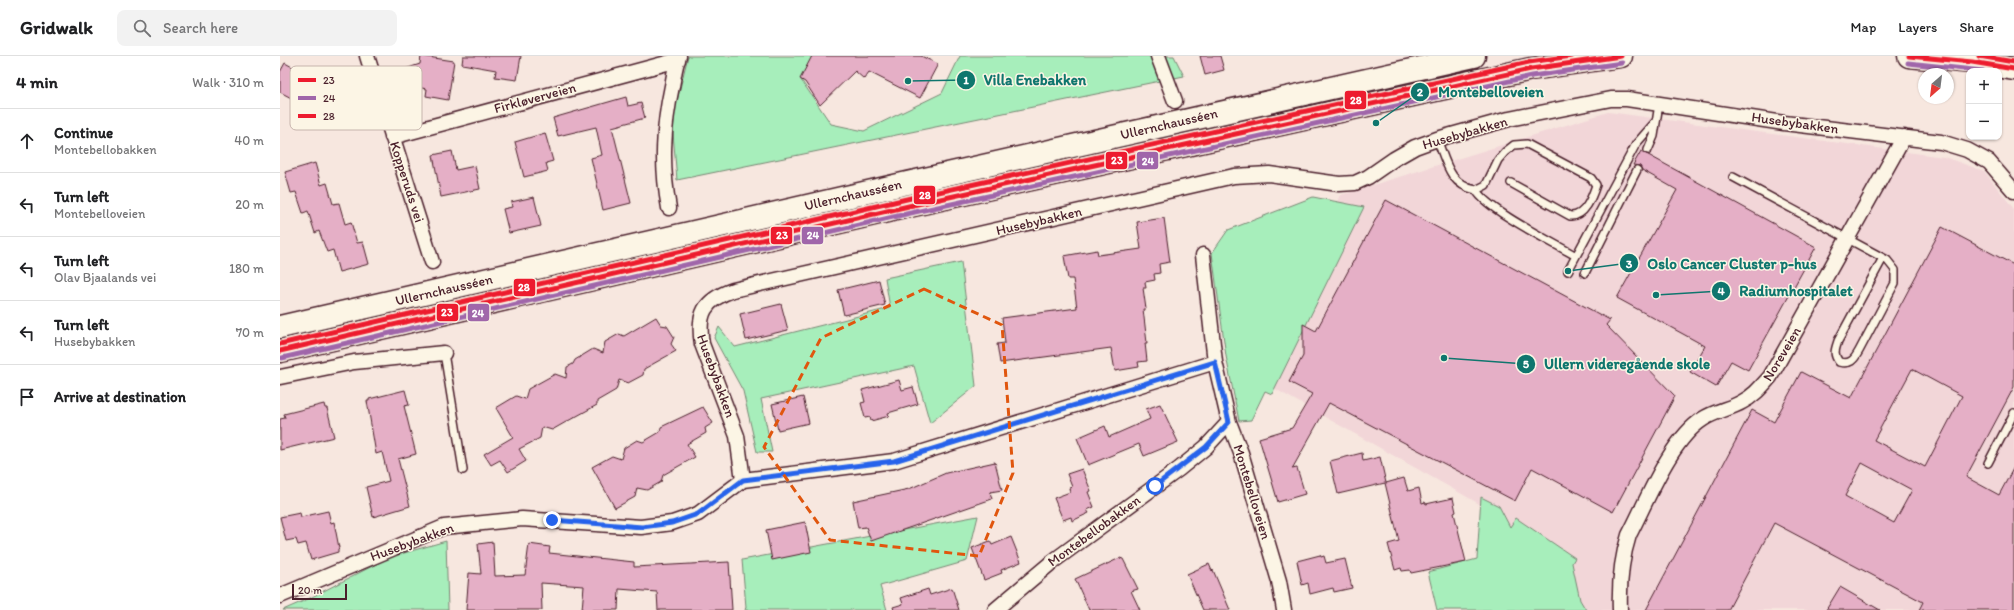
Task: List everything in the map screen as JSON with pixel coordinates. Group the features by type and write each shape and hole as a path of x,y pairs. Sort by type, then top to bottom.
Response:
{"highway":[{"name":"Ullernchausséen","path":"280,327 919,180 1474,56"},
{"name":"Ullernchausséen","path":"280,351 913,205 1531,69 1622,56"},
{"path":"1909,56 2014,69"}],"street":[{"name":"Kopperuds vei","path":"367,56 370,66"},
{"path":"1158,56 1175,101"},
{"name":"Firkløverveien","path":"422,129 678,58"},
{"path":"669,208 664,183 663,142 678,58"},
{"name":"Husebybakken","path":"280,596 444,527 522,519 642,527 672,523 698,514 743,480 737,436 702,344 699,329 705,307 722,294 733,290 1222,178 1248,174 1269,174 1339,184 1355,183 1368,177 1415,147 1437,139 1509,119 1595,101 1627,99 1784,123 1941,142 1979,155 1998,170 2014,191"},
{"name":"Kopperuds vei","path":"390,130 432,262"},
{"name":"Firkløverveien","path":"392,137 417,130"},
{"name":"Noreveien","path":"1620,610 1619,588 1624,549 1629,535 1672,454 1683,438 1703,419 1742,402 1754,394 1770,377 1904,137"},
{"name":"Montebelloveien","path":"1203,254 1215,362 1229,422 1241,453 1276,574 1284,610"},
{"path":"280,377 354,362 444,353"},
{"path":"743,480 894,461 1215,362"},
{"name":"Montebellobakken","path":"995,610 1052,562 1179,469 1206,447 1229,422"}],"lane":[{"path":"1648,150 1654,136 1659,104"},
{"path":"1568,271 1636,144 1656,120"},
{"path":"1437,139 1451,174 1457,183 1465,188 1476,190 1486,185 1498,160 1505,152 1514,145 1528,144 1591,178 1596,185 1581,214 1570,216 1511,183"},
{"path":"1585,274 1638,170"},
{"path":"1733,177 1883,258 1895,270 1895,283 1854,360 1848,363 1839,362 1835,357 1835,350 1838,341 1883,258"},
{"path":"1476,190 1480,197 1502,213 1576,256"},
{"path":"444,353 463,470"},
{"path":"1988,463 2014,413"}],"highlighted area":[{"path":"924,289 1002,325 1013,473 979,556 830,540 764,447 821,338"}],"shaded area":[{"path":"1608,112 1944,157 1984,171 2014,209 2014,610 1565,610 1476,502 1261,381 1341,195"}],"green space":[{"path":"688,56 825,56 801,80 831,124 864,131 942,93 960,56 1174,56 1184,76 677,180 672,121"},
{"path":"1313,197 1364,207 1272,394 1265,391 1251,420 1239,421 1226,356 1212,253 1228,230"},
{"path":"961,262 976,386 930,423 914,366 761,399 772,452 757,452 743,391 714,338 719,327 735,347 890,308 885,278"},
{"path":"1481,497 1499,506 1510,527 1516,518 1575,558 1572,563 1580,600 1586,610 1437,610 1428,572 1477,559"},
{"path":"978,516 967,561 880,586 887,610 745,610 742,560"},
{"path":"446,541 448,610 283,610 308,599 390,557"}],"building":[{"path":"421,56 454,61 448,100 426,96 427,89 422,88 422,66 414,66 420,64"},
{"path":"463,56 521,56 517,80 495,77 496,70 462,64"},
{"path":"812,56 921,56 938,64 920,98 869,72 864,79 855,71 820,105 805,82 800,79"},
{"path":"1200,56 1220,56 1224,70 1205,75"},
{"path":"285,63 290,66 290,97 280,92 280,72"},
{"path":"626,97 628,106 641,103 645,118 612,127 631,203 603,210 591,158 602,155 596,127 558,136 553,118"},
{"path":"545,133 553,161 546,163 548,171 524,177 515,142"},
{"path":"452,151 456,170 475,166 480,189 441,197 433,155"},
{"path":"1641,151 1816,247 1748,370 1731,361 1716,387 1690,372 1705,346 1617,298 1677,190 1642,170 1640,166 1633,165"},
{"path":"315,163 321,185 327,183 333,204 339,203 345,224 351,222 357,243 363,242 369,264 339,272 333,250 327,252 319,231 315,233 308,211 303,213 296,192 291,193 285,172"},
{"path":"534,197 541,226 509,233 503,209 512,207 511,202"},
{"path":"1386,200 1610,320 1606,325 1675,396 1613,512 1532,468 1515,501 1329,403 1292,469 1297,468 1305,494 1278,502 1259,438 1292,428 1312,394 1289,382 1303,356 1303,324 1316,331"},
{"path":"1164,218 1170,262 1159,264 1160,273 1154,274 1155,280 1145,282 1146,288 1143,288 1146,309 1143,309 1147,343 1145,343 1147,361 1138,362 1139,367 1115,371 1111,348 1000,363 997,344 1005,343 1002,318 1077,308 1073,279 1068,279 1064,256 1097,250 1098,255 1141,249 1137,222"},
{"path":"1942,227 2014,265 2014,387 1966,477 1999,495 2014,467 2014,610 1919,610 1923,602 1774,523 1728,610 1646,610 1752,410 1774,422 1801,372 1851,398","holes":["1912,369 1962,396 1925,467 1874,440","1862,463 1912,490 1894,523 1845,496"]},
{"path":"879,280 885,305 844,315 838,290"},
{"path":"781,304 788,330 746,340 740,314"},
{"path":"656,317 661,325 667,326 674,337 671,344 676,351 644,369 643,375 628,383 619,380 616,390 597,401 597,405 552,430 542,427 540,438 519,449 526,461 508,472 500,460 491,465 484,454 513,437 496,408 516,396 525,399 528,389 555,374 566,378 567,367 573,364 575,360 593,349 603,353 605,342 619,334 624,336"},
{"path":"899,380 902,390 913,387 918,404 888,413 889,416 871,421 870,417 865,418 861,403 865,402 862,390"},
{"path":"405,390 409,405 404,406 416,454 398,459 410,506 373,517 366,487 389,481 382,452 376,454 367,401 369,401 369,399"},
{"path":"803,397 809,423 778,430 772,404"},
{"path":"324,404 325,408 327,408 334,437 280,450 280,419 285,418 284,414"},
{"path":"1160,404 1178,442 1144,456 1139,444 1088,465 1077,438 1105,426 1109,437 1150,419 1146,409"},
{"path":"703,407 713,423 705,428 706,433 687,444 695,457 663,475 661,482 647,490 637,488 635,497 615,508 592,467 612,456 621,459 624,448 637,440 643,442 660,432 661,427"},
{"path":"1362,453 1363,461 1380,457 1386,483 1404,478 1408,491 1419,488 1422,503 1425,502 1426,504 1453,498 1456,512 1454,513 1466,562 1411,573 1410,570 1402,571 1401,568 1395,570 1388,544 1399,541 1385,483 1338,494 1330,461"},
{"path":"995,462 1002,490 990,492 992,499 871,541 866,527 858,528 853,501 909,489 946,473"},
{"path":"1082,469 1091,491 1088,492 1094,507 1087,510 1089,513 1072,521 1071,517 1063,520 1054,498 1070,492 1069,488 1072,487 1067,474"},
{"path":"328,511 331,523 334,522 339,548 338,552 311,560 306,543 298,545 296,539 286,541 280,517 300,513 301,517"},
{"path":"805,522 811,552 772,560 766,530"},
{"path":"1011,537 1021,562 1001,570 1002,573 984,580 972,548 990,541 992,545"},
{"path":"493,542 495,576 525,575 529,544 550,547 549,553 634,562 634,567 729,562 732,610 658,610 657,592 619,589 618,610 582,610 584,586 541,583 542,610 466,610 469,573 481,574 478,544"},
{"path":"1320,555 1321,557 1324,556 1326,563 1345,559 1352,588 1334,592 1333,588 1310,594 1308,583 1302,585 1297,561"},
{"path":"1120,558 1123,559 1138,589 1131,591 1140,610 1089,610 1075,579"},
{"path":"1209,564 1230,610 1203,610 1187,574"},
{"path":"1840,587 1880,610 1826,610"},
{"path":"952,588 959,610 894,610 893,607 903,604 901,598 928,589 930,595"}],"transit line":[{"name":"28","path":"280,344 911,198 1529,62 1572,56"},
{"name":"23","path":"280,351 913,205 1531,69 1621,56"},
{"name":"23","path":"1909,56 1972,62 2014,69"},
{"name":"28","path":"1979,56 2014,62"},
{"name":"24","path":"282,358 915,212 1532,76 1622,63"},
{"name":"24","path":"1908,63 1966,69"}],"place":[{"name":"Villa Enebakken","path":"908,81"},
{"name":"Montebelloveien","path":"1376,123"},
{"name":"Oslo Cancer Cluster p-hus","path":"1568,271"},
{"name":"Radiumhospitalet","path":"1656,295"},
{"name":"Ullern videregående skole","path":"1444,358"}],"route":[{"path":"552,520 642,527 672,523 698,514 743,480 894,461 1215,362 1229,422 1206,447 1155,486"}]}
